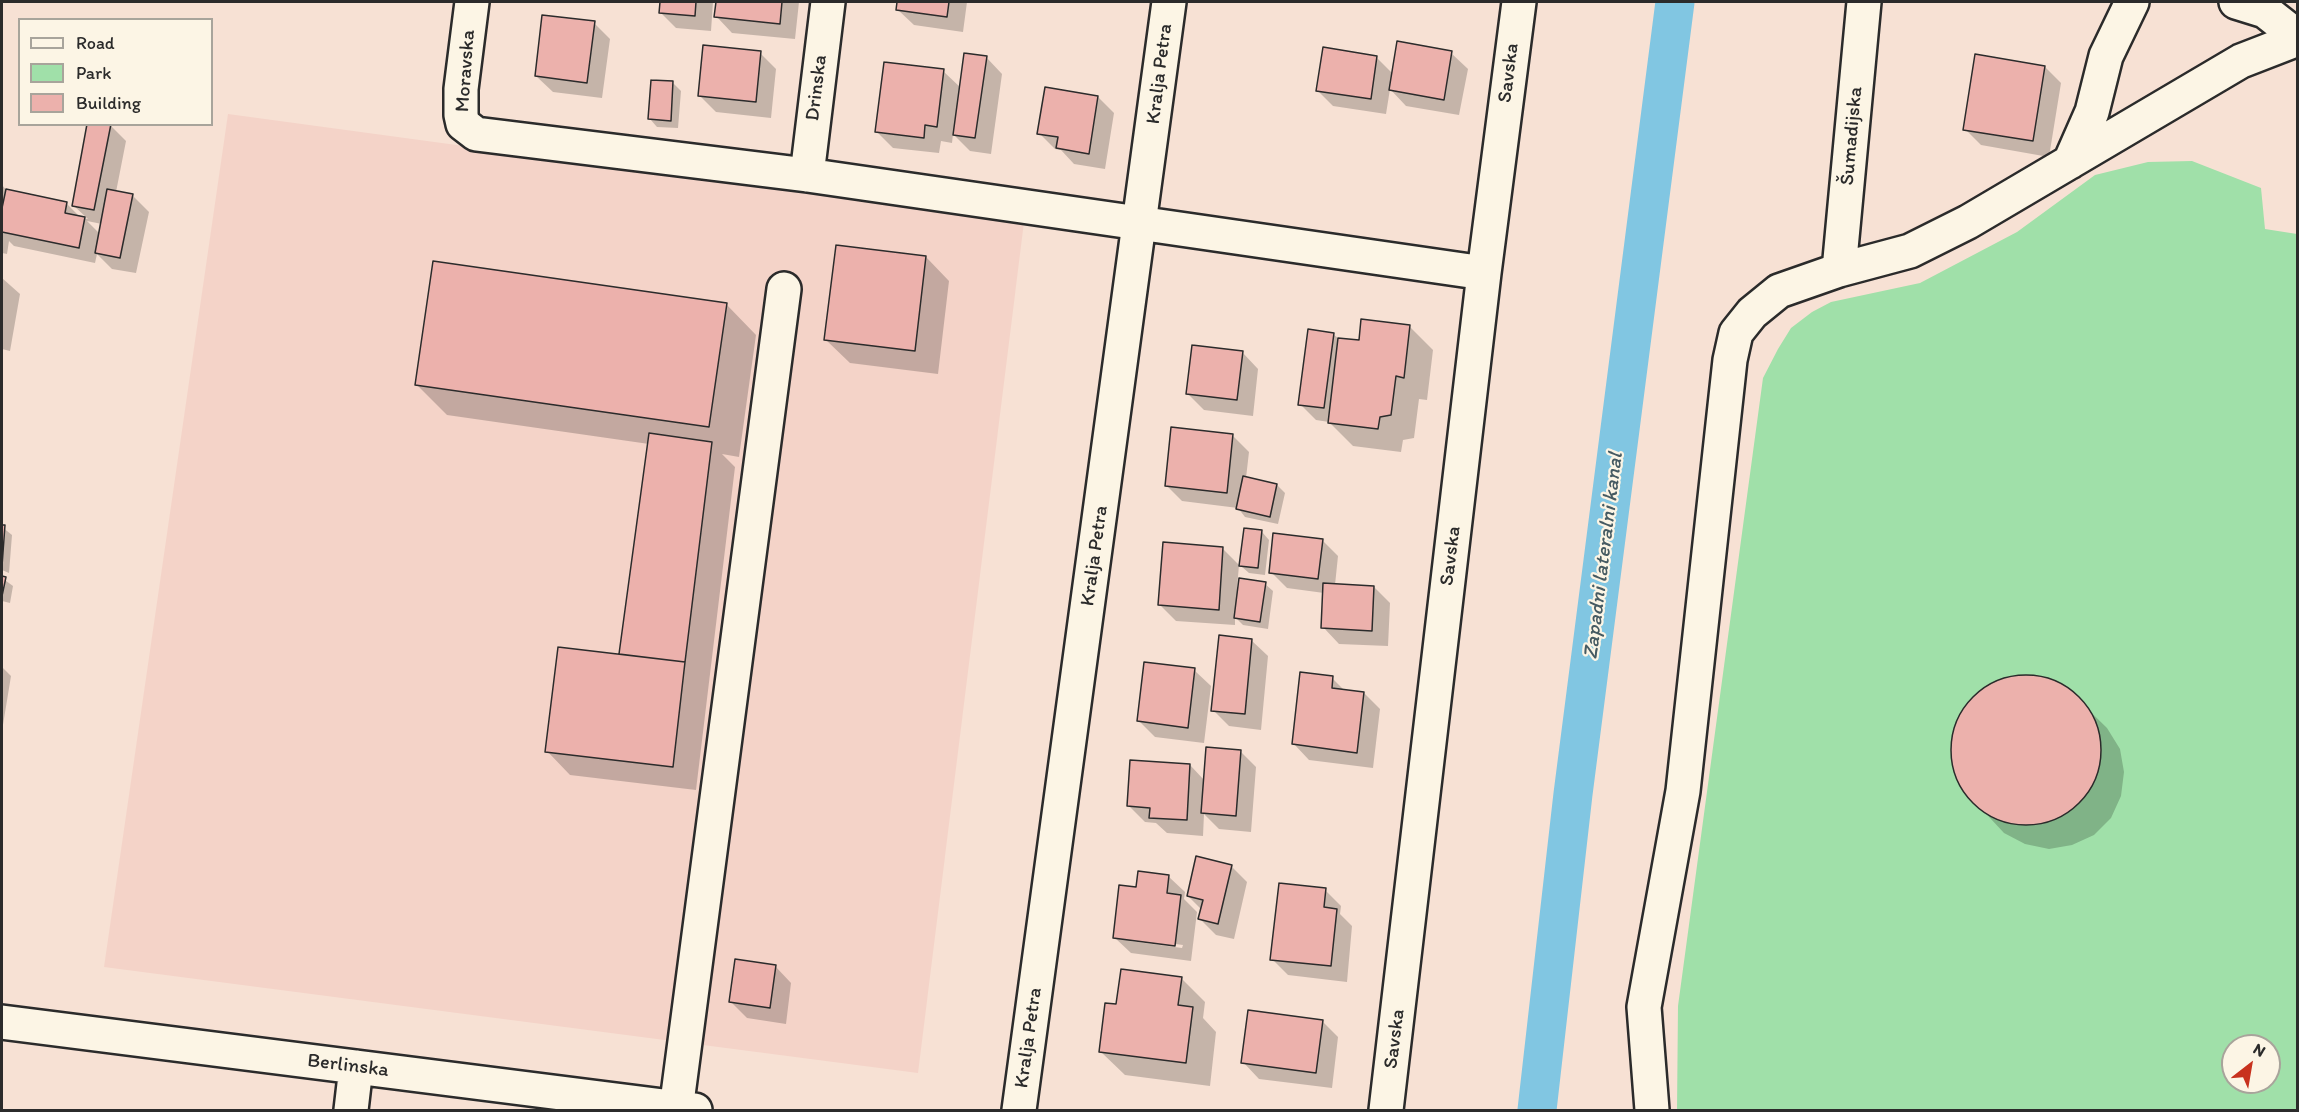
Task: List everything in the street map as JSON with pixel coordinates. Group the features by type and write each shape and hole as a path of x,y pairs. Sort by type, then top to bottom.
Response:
{"street":[{"name":"Moravska","path":"472,2 461,89 461,115 463,124 476,134 807,175"},
{"name":"Drinska","path":"807,175 828,2"},
{"name":"Kralja Petra","path":"1019,1110 1169,2"},
{"name":"Savska","path":"1386,1110 1484,273 1519,2"},
{"name":"Šumadijska","path":"1839,270 1864,2"},
{"path":"2070,162 2092,112 2106,56 2132,2"},
{"path":"1652,1110 1644,1007 1683,791 1732,351 1736,333 1752,313 1779,291 1839,270 1910,251 1968,222 2241,61 2298,38 2265,11 2236,2"},
{"path":"807,175 1484,273"},
{"path":"682,1110 784,289"},
{"name":"Berlinska","path":"2,1022 682,1110"},
{"path":"351,1110 356,1067"}],"shaded area":[{"path":"228,114 1024,222 918,1073 104,967"}],"green space":[{"path":"2192,161 2261,188 2265,229 2297,234 2297,1110 1677,1110 1678,1006 1763,378 1791,328 1812,312 1831,302 1920,283 2017,232 2095,175 2148,162"}],"building":[{"path":"660,2 696,2 695,16 659,13"},
{"path":"716,2 782,2 780,24 714,17"},
{"path":"897,2 949,2 947,17 896,10"},
{"path":"542,15 595,21 587,83 535,76"},
{"path":"1397,41 1452,51 1444,100 1389,90"},
{"path":"703,45 761,51 756,102 698,96"},
{"path":"1323,47 1377,56 1371,99 1316,91"},
{"path":"964,53 987,56 975,138 953,135"},
{"path":"1975,54 2045,66 2033,141 1963,130"},
{"path":"884,62 944,69 937,127 925,125 924,138 875,132"},
{"path":"651,80 673,81 671,121 648,119"},
{"path":"1045,87 1098,96 1089,154 1056,148 1058,137 1037,134"},
{"path":"87,126 111,126 94,210 72,206"},
{"path":"6,189 67,202 65,213 85,217 79,248 2,232 2,208"},
{"path":"107,189 133,194 120,258 95,253"},
{"path":"836,245 926,256 915,351 824,340"},
{"path":"433,261 727,303 709,427 415,385"},
{"path":"1361,319 1410,325 1404,378 1396,376 1391,415 1380,417 1378,429 1328,423 1338,338 1359,340"},
{"path":"1308,329 1334,333 1324,408 1298,405"},
{"path":"1192,345 1243,351 1237,400 1186,394"},
{"path":"1171,427 1233,434 1227,493 1165,486"},
{"path":"649,433 712,442 685,662 619,654"},
{"path":"1243,476 1277,484 1270,517 1236,509"},
{"path":"2,525 5,525 2,566"},
{"path":"1244,528 1262,530 1258,568 1239,566"},
{"path":"1273,533 1323,539 1318,579 1269,573"},
{"path":"1163,542 1223,547 1219,610 1158,605"},
{"path":"2,576 6,577 2,596"},
{"path":"1239,578 1266,582 1260,622 1234,618"},
{"path":"1323,583 1374,586 1372,631 1321,628"},
{"path":"1219,635 1252,639 1245,714 1211,711"},
{"path":"558,647 685,662 673,767 545,752"},
{"path":"1144,662 1195,668 1188,728 1137,721"},
{"path":"1300,672 1333,676 1332,688 1364,692 1357,753 1292,744"},
{"path":"2026,675 2041,676 2055,681 2079,697 2095,721 2100,735 2100,765 2095,779 2079,803 2055,819 2041,824 2026,825 2011,824 1997,819 1973,803 1957,779 1952,765 1951,750 1952,735 1957,721 1973,697 1997,681 2011,676"},
{"path":"1206,747 1241,750 1236,816 1201,813"},
{"path":"1130,760 1190,764 1187,820 1149,818 1150,808 1127,806"},
{"path":"1196,856 1232,865 1218,924 1198,919 1203,900 1187,896"},
{"path":"1138,871 1169,875 1167,893 1181,895 1175,946 1113,938 1119,885 1136,887"},
{"path":"1279,883 1326,888 1324,907 1337,909 1331,966 1270,960"},
{"path":"735,959 776,965 770,1008 729,1002"},
{"path":"1121,969 1182,977 1178,1005 1193,1007 1186,1063 1099,1052 1105,1003 1116,1004"},
{"path":"1248,1010 1323,1020 1316,1073 1241,1063"}],"waterway":[{"name":"Zapadni lateralni kanal","path":"1537,1110 1573,794 1675,2"}]}
